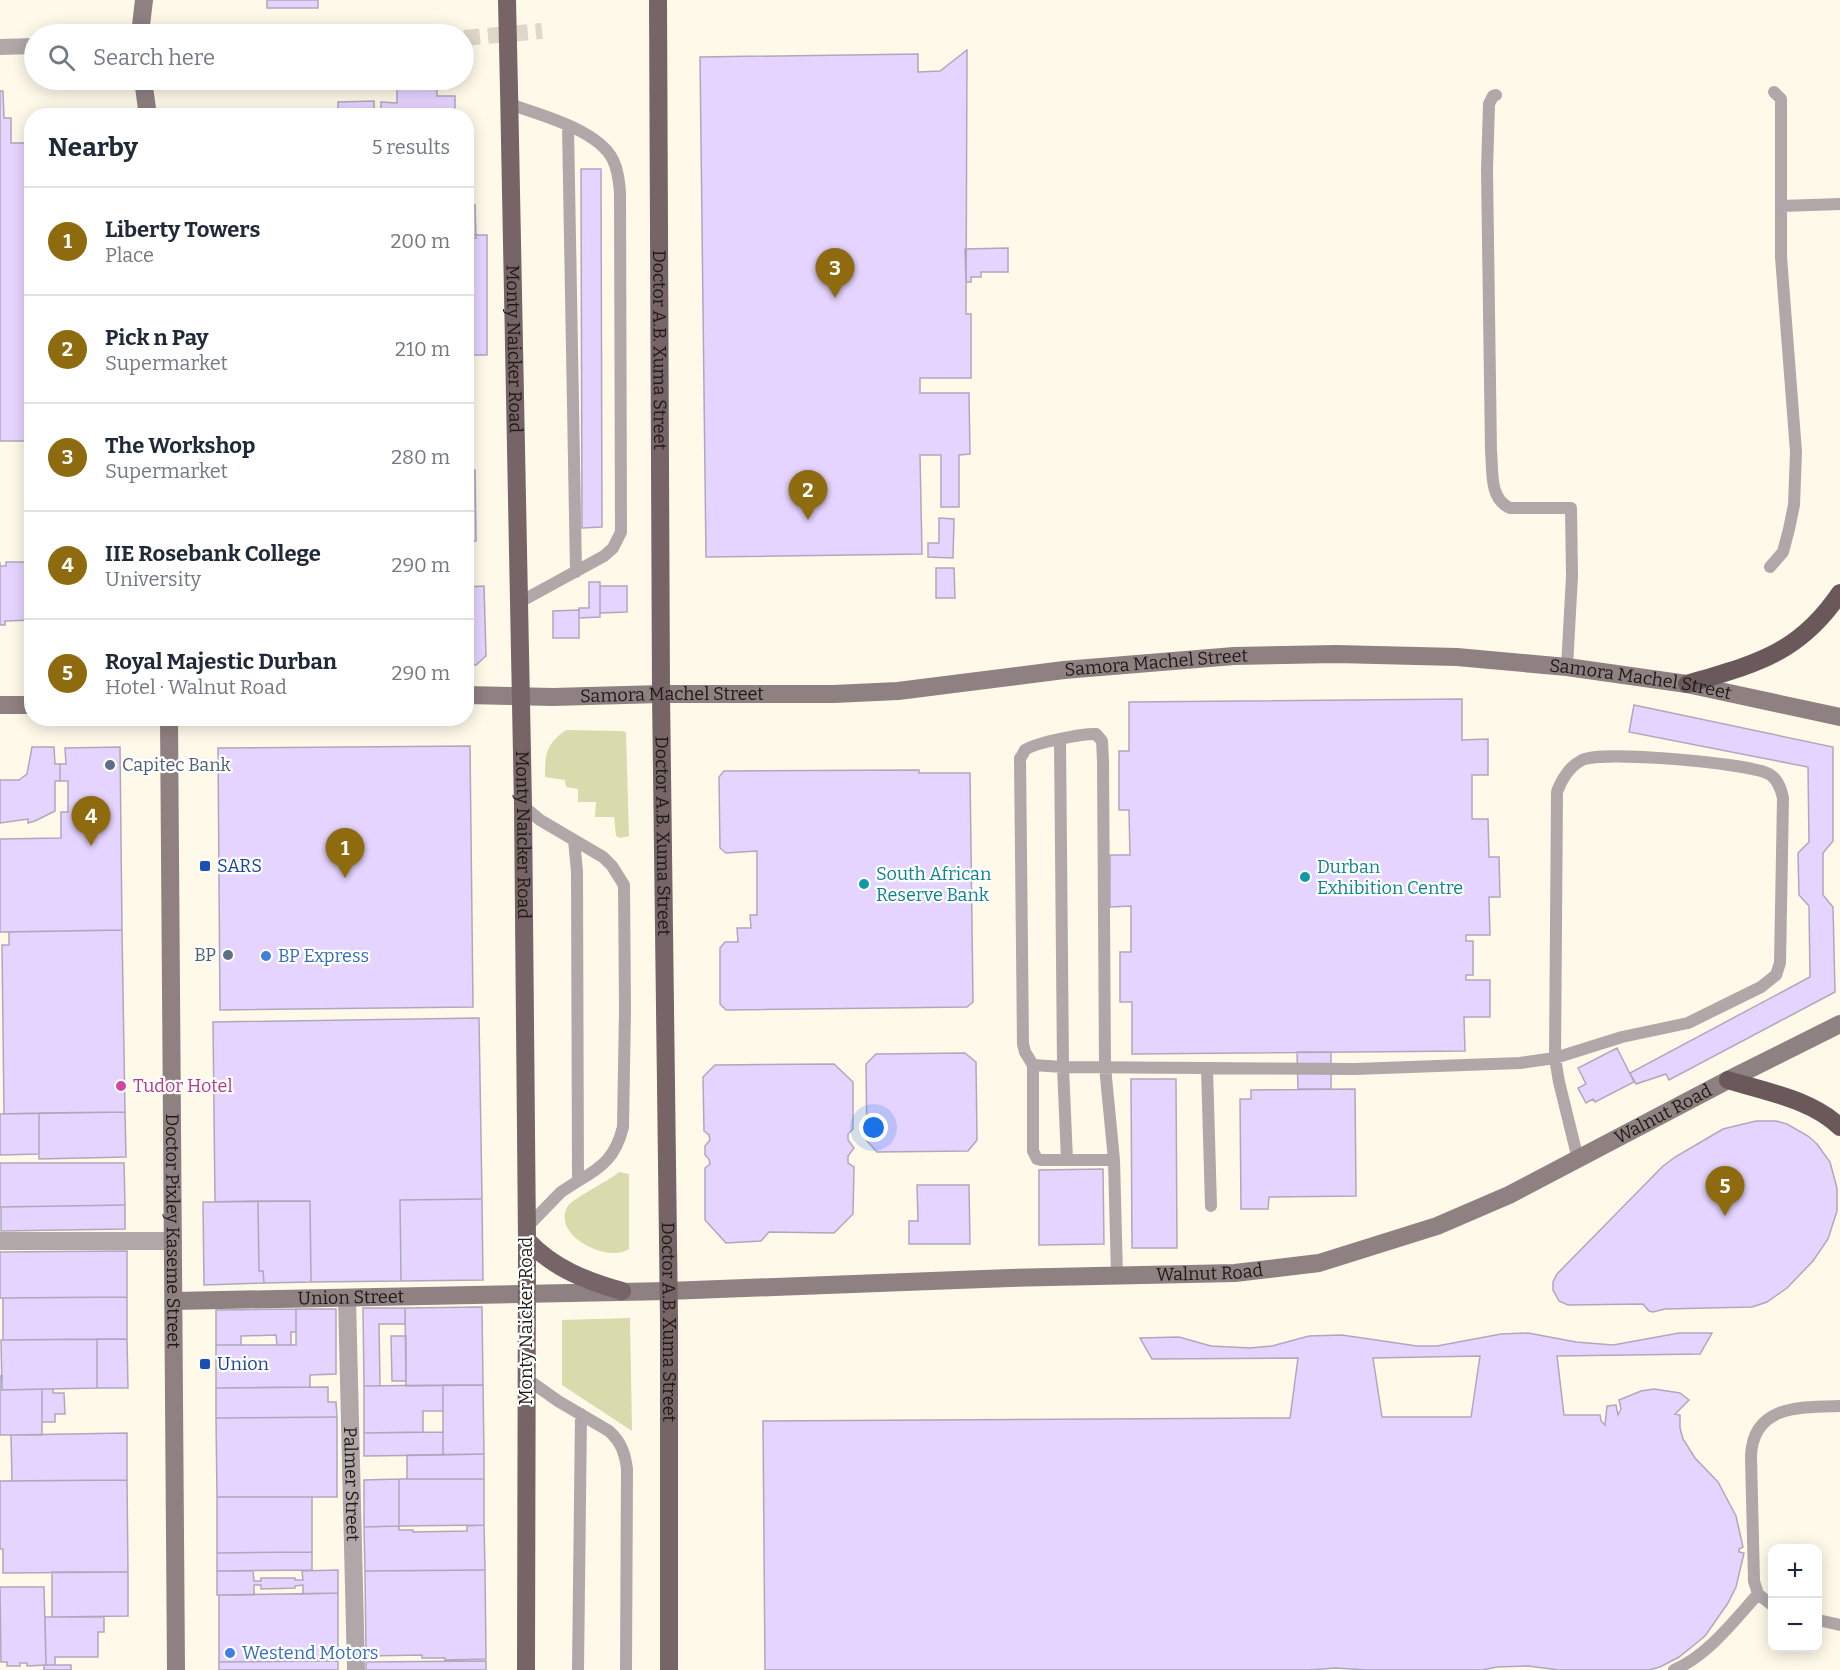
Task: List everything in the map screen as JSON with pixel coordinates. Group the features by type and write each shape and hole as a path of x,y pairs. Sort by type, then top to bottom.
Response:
{"highway":[{"path":"1687,684 1772,655 1803,636 1827,613 1840,593"},
{"path":"1728,1080 1812,1107 1840,1127"}],"main road":[{"path":"141,24 144,0"},
{"name":"Monty Naicker Road","path":"507,0 523,806 527,1234 526,1670"},
{"name":"Doctor A.B. Xuma Street","path":"658,0 669,1670"},
{"path":"144,90 147,108"},
{"name":"Samora Machel Street","path":"474,695 834,694 898,691 1064,670 1234,656 1336,654 1445,657 1567,667 1687,684 1840,717"},
{"path":"0,705 24,705"},
{"name":"Doctor Pixley Kaseme Street","path":"169,726 176,1670"},
{"name":"Walnut Road","path":"526,1293 668,1291 1010,1278 1235,1273 1319,1263 1437,1226 1509,1196 1728,1080 1840,1024"},
{"path":"527,1234 541,1255 555,1265 579,1277 622,1291"},
{"name":"Union Street","path":"175,1301 526,1293"}],"street":[{"path":"0,47 24,46"},
{"path":"0,1241 173,1241"},
{"name":"Palmer Street","path":"347,1298 356,1670"}],"lane":[{"path":"1770,567 1783,552 1794,505 1796,468 1795,427 1781,257 1781,99 1774,92"},
{"path":"1496,95 1489,104 1487,170 1491,452 1494,486 1498,499 1510,508 1572,508 1572,576 1567,667"},
{"path":"509,97 589,136 602,145 618,172 620,192 621,532 613,548 576,572 518,603"},
{"path":"568,127 576,572"},
{"path":"1781,206 1840,204"},
{"path":"1114,1160 1041,1161 1036,1159 1033,1151 1033,1065 1023,1044 1020,758 1025,751 1036,745 1087,733 1096,734 1102,741 1105,1067 1114,1160 1117,1276"},
{"path":"1060,740 1066,1160"},
{"path":"1033,1065 1355,1069 1520,1063 1556,1058 1622,1037 1688,1023 1761,987 1776,975 1780,963 1782,952 1782,798 1776,780 1770,774 1732,766 1640,757 1594,757 1583,759 1560,783 1557,792 1556,1058 1559,1082 1578,1159"},
{"path":"523,806 540,820 603,857 612,866 624,885 625,951 623,1127 620,1142 611,1158 596,1171 561,1192 527,1234"},
{"path":"574,840 577,872 578,1181"},
{"path":"1207,1068 1211,1206"},
{"path":"526,1379 609,1431 625,1454 627,1469 626,1670"},
{"path":"1768,1601 1758,1594 1754,1581 1750,1456 1753,1440 1765,1419 1773,1415 1810,1407 1840,1406"},
{"path":"578,1670 581,1414"},
{"path":"1674,1670 1697,1656 1728,1628 1758,1594"},
{"path":"1822,1621 1840,1625"}],"green space":[{"path":"566,730 626,732 629,836 620,838 616,836 614,817 595,817 596,802 578,802 578,789 566,787 565,780 545,777 548,750 554,740"},
{"path":"619,1172 629,1174 629,1249 620,1253 608,1253 584,1244 574,1236 567,1227 565,1217 571,1203"},
{"path":"630,1318 632,1431 562,1385 562,1320"}],"building":[{"path":"267,0 318,0 318,8 267,8"},
{"path":"967,50 966,314 971,314 971,378 920,378 920,393 969,393 970,454 959,455 959,507 941,507 941,455 920,455 922,554 706,557 700,57 918,54 918,72 940,71"},
{"path":"397,90 437,90 437,96 455,96 455,108 381,108 381,102 397,103"},
{"path":"0,91 3,91 4,118 11,118 11,143 24,143 24,441 0,441"},
{"path":"374,101 374,108 338,108 338,102"},
{"path":"581,169 601,169 602,527 582,528"},
{"path":"474,205 475,205 476,238 474,238"},
{"path":"474,235 487,235 487,355 474,355"},
{"path":"1008,248 1008,272 981,272 981,277 971,277 971,282 966,282 965,249"},
{"path":"474,470 475,470 476,541 474,541"},
{"path":"939,518 954,519 953,558 928,557 928,543 939,543"},
{"path":"6,562 24,562 24,620 5,621 5,625 0,625 0,566 6,566"},
{"path":"936,568 954,568 955,598 936,598"},
{"path":"589,582 600,582 600,617 579,618 579,608 589,608"},
{"path":"484,586 486,656 476,665 474,665 474,587"},
{"path":"600,586 627,586 627,612 600,613"},
{"path":"579,610 579,638 553,638 553,611"},
{"name":"Durban Exhibition Centre","path":"1462,699 1462,740 1488,739 1488,775 1472,775 1472,819 1488,819 1489,857 1499,857 1500,897 1489,897 1490,935 1466,935 1466,941 1473,941 1473,975 1466,975 1466,980 1490,980 1490,1017 1464,1017 1465,1051 1132,1054 1132,1002 1120,1002 1120,952 1131,952 1131,906 1110,907 1110,855 1130,855 1129,810 1119,810 1119,751 1129,751 1129,702"},
{"path":"1634,705 1833,747 1833,841 1823,853 1823,895 1833,907 1835,992 1669,1080 1666,1074 1636,1084 1630,1073 1810,977 1809,906 1799,895 1798,853 1809,842 1808,767 1629,732"},
{"path":"470,746 473,1007 220,1010 218,748"},
{"path":"32,747 54,747 55,764 60,764 60,781 55,781 55,811 28,823 28,819 0,823 0,780 19,780 27,774"},
{"path":"120,747 122,930 0,932 0,839 61,838 61,812 68,812 68,781 60,781 60,764 66,764 65,748"},
{"name":"South African Reserve Bank","path":"919,770 919,773 970,773 973,1002 967,1007 726,1010 720,1004 720,948 725,942 738,942 737,928 751,928 750,915 757,915 757,851 726,853 720,848 719,777 724,771"},
{"path":"122,930 125,1112 4,1114 2,945 9,945 9,932"},
{"path":"479,1018 482,1199 400,1200 401,1281 311,1282 310,1201 215,1202 213,1022"},
{"path":"1617,1048 1634,1082 1595,1102 1593,1099 1586,1103 1578,1088 1586,1084 1578,1068"},
{"path":"1297,1052 1331,1052 1331,1089 1298,1089"},
{"path":"965,1053 976,1062 977,1140 968,1151 877,1152 867,1141 866,1064 876,1054"},
{"path":"834,1064 853,1082 853,1129 848,1134 848,1140 854,1148 848,1156 848,1163 854,1167 853,1214 834,1233 769,1232 761,1241 726,1243 705,1220 705,1168 710,1164 705,1155 705,1146 710,1140 709,1135 704,1131 703,1077 715,1065"},
{"path":"1131,1079 1176,1079 1177,1248 1132,1248"},
{"path":"1355,1089 1356,1196 1269,1197 1268,1209 1241,1209 1240,1099 1251,1099 1251,1090"},
{"path":"125,1112 126,1157 39,1159 39,1113"},
{"path":"39,1113 39,1154 0,1155 0,1114"},
{"path":"1756,1121 1776,1121 1787,1124 1808,1136 1830,1162 1837,1188 1837,1211 1828,1239 1813,1261 1787,1288 1767,1302 1752,1307 1665,1309 1653,1312 1643,1304 1568,1305 1559,1301 1553,1290 1553,1282 1557,1274 1662,1167 1723,1129"},
{"path":"0,1163 124,1163 125,1205 0,1207"},
{"path":"1103,1169 1104,1244 1039,1245 1039,1170"},
{"path":"917,1185 969,1185 970,1244 909,1244 909,1221 918,1221"},
{"path":"482,1199 483,1280 401,1281 400,1200"},
{"path":"258,1201 259,1271 263,1271 264,1283 204,1285 203,1202"},
{"path":"258,1201 310,1201 311,1282 264,1283 263,1271 259,1271"},
{"path":"125,1205 125,1229 1,1231 1,1207"},
{"path":"127,1251 127,1297 0,1298 0,1252"},
{"path":"127,1297 127,1339 3,1340 3,1298"},
{"path":"482,1307 483,1385 406,1386 405,1308"},
{"path":"363,1308 405,1308 405,1324 379,1324 380,1386 364,1386"},
{"path":"296,1309 296,1332 291,1332 291,1345 277,1345 276,1335 241,1336 241,1345 216,1345 216,1310"},
{"path":"296,1309 336,1309 336,1374 310,1375 310,1387 216,1388 216,1345 296,1345"},
{"path":"1528,1333 1576,1342 1613,1345 1679,1333 1712,1333 1700,1354 1557,1356 1564,1415 1600,1415 1605,1425 1607,1406 1616,1405 1618,1415 1621,1409 1619,1400 1641,1391 1654,1389 1680,1393 1689,1400 1675,1414 1680,1415 1683,1439 1695,1458 1718,1482 1736,1516 1743,1547 1739,1549 1739,1552 1744,1553 1736,1587 1728,1603 1705,1636 1679,1657 1660,1667 1649,1670 1559,1670 1528,1666 1482,1670 1335,1668 1309,1670 765,1670 763,1421 1290,1418 1298,1358 1152,1359 1140,1338 1179,1337 1211,1346 1250,1348 1272,1346 1309,1336 1342,1335 1417,1346 1437,1346 1501,1334","holes":["1480,1356 1471,1417 1382,1417 1373,1358"]},
{"path":"391,1336 406,1336 406,1381 392,1381"},
{"path":"97,1339 97,1388 2,1390 1,1340"},
{"path":"97,1339 127,1339 128,1388 97,1388"},
{"path":"0,1376 2,1376 2,1390 42,1389 42,1435 0,1435"},
{"path":"443,1385 443,1411 423,1411 423,1432 364,1433 364,1386"},
{"path":"443,1385 483,1385 484,1454 443,1455"},
{"path":"328,1387 328,1402 336,1402 337,1417 216,1418 216,1388"},
{"path":"42,1389 53,1389 53,1393 64,1393 65,1414 55,1414 55,1422 42,1422"},
{"path":"337,1417 337,1497 217,1497 216,1418"},
{"path":"443,1432 443,1455 364,1456 364,1433"},
{"path":"127,1433 127,1480 12,1481 11,1435"},
{"path":"484,1454 484,1479 407,1479 407,1455"},
{"path":"399,1479 399,1526 364,1527 364,1480"},
{"path":"399,1479 484,1479 484,1525 399,1526"},
{"path":"127,1480 128,1572 3,1573 3,1549 0,1549 0,1481"},
{"path":"217,1497 312,1497 312,1552 217,1553"},
{"path":"484,1525 485,1570 365,1571 364,1527 399,1526 399,1530 413,1530 413,1532 467,1531 467,1526"},
{"path":"312,1552 312,1570 217,1571 217,1553"},
{"path":"338,1570 338,1593 303,1594 303,1585 295,1586 295,1588 261,1589 261,1585 254,1585 254,1595 217,1595 217,1571 253,1571 254,1581 261,1581 261,1578 303,1580 302,1571"},
{"path":"485,1570 486,1659 445,1660 445,1658 422,1658 422,1655 366,1656 365,1571"},
{"path":"52,1572 128,1572 128,1616 52,1617"},
{"path":"0,1587 44,1587 46,1665 27,1666 27,1663 20,1663 20,1666 7,1666 7,1662 1,1662"},
{"path":"338,1593 338,1661 219,1662 219,1595"},
{"path":"45,1617 104,1617 104,1632 98,1632 98,1657 55,1657 55,1665 46,1665"},
{"path":"338,1661 338,1670 219,1670 219,1662"},
{"path":"486,1661 486,1670 366,1670 366,1662"},
{"path":"44,1665 71,1665 71,1670 44,1670"}],"tunnel":[{"path":"474,37 542,31"}],"place":[{"name":"The Workshop","path":"835,298"},
{"name":"Pick n Pay","path":"808,520"},
{"name":"Capitec Bank","path":"110,765"},
{"name":"IIE Rosebank College","path":"91,846"},
{"name":"SARS","path":"205,866"},
{"name":"Durban Exhibition Centre","path":"1305,877"},
{"name":"Liberty Towers","path":"345,878"},
{"name":"South African Reserve Bank","path":"864,884"},
{"name":"BP","path":"228,955"},
{"name":"BP Express","path":"266,956"},
{"name":"Tudor Hotel","path":"121,1086"},
{"name":"Royal Majestic Durban","path":"1725,1216"},
{"name":"Union","path":"205,1364"},
{"name":"Westend Motors","path":"230,1653"}]}
